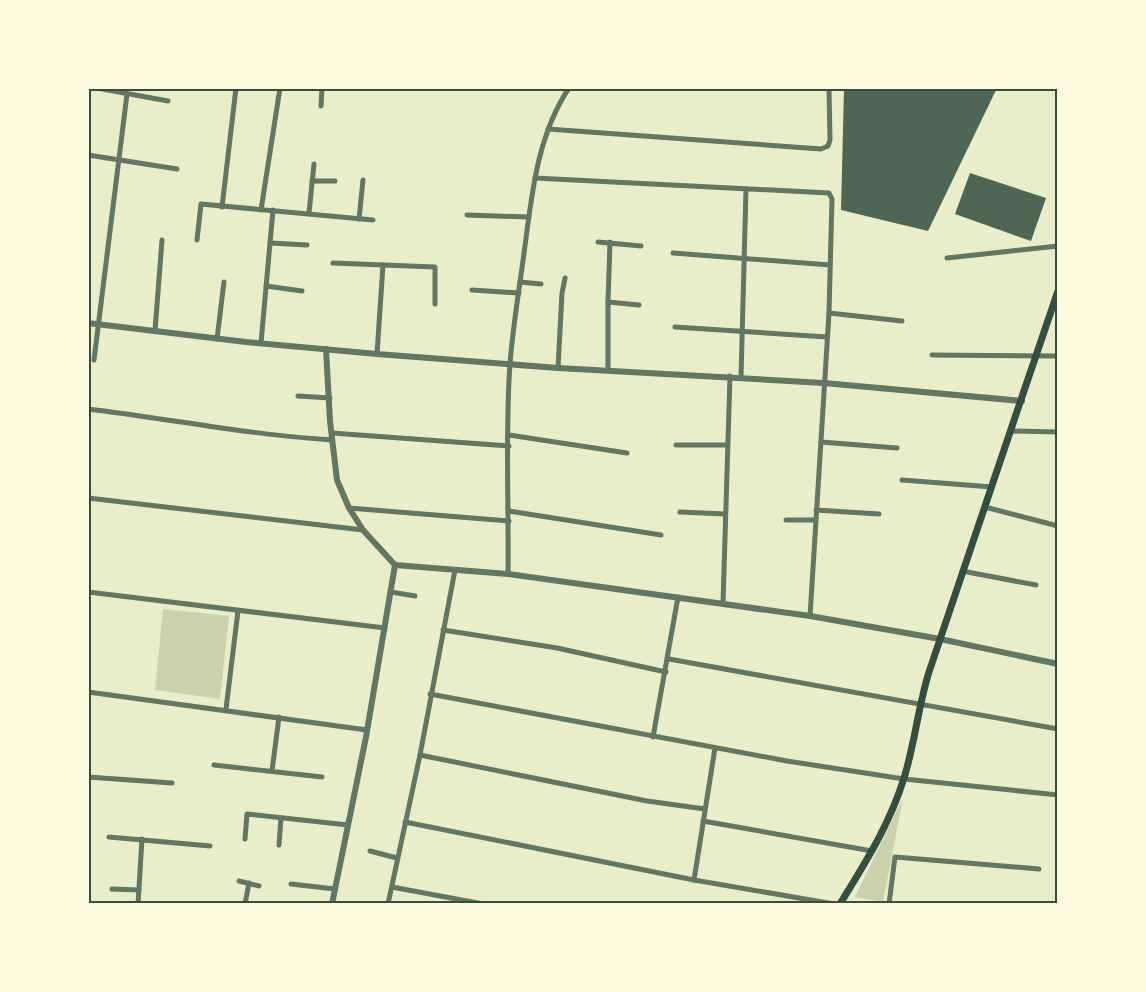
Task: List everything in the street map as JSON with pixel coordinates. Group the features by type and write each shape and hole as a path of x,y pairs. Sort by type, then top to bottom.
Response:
{"main road":[{"path":"840,903 872,851 893,809 904,779 921,704 940,639 1058,291"}],"street":[{"path":"97,88 168,101"},
{"path":"222,207 236,88"},
{"path":"261,210 280,88"},
{"path":"321,106 322,88"},
{"path":"508,574 510,364 520,282 535,178 548,129 557,106 569,88"},
{"path":"548,129 821,149 828,146 830,140 829,88"},
{"path":"94,360 127,94"},
{"path":"88,155 177,169"},
{"path":"309,213 314,164"},
{"path":"535,178 830,193 832,200 829,313 810,616"},
{"path":"360,219 363,180"},
{"path":"312,181 335,181"},
{"path":"741,378 746,189"},
{"path":"197,240 201,204 373,220"},
{"path":"261,344 273,210"},
{"path":"467,215 529,218"},
{"path":"155,331 162,240"},
{"path":"598,242 641,246"},
{"path":"608,370 610,242"},
{"path":"270,243 308,245"},
{"path":"947,258 1058,246"},
{"path":"673,253 831,265"},
{"path":"333,262 435,267 435,304"},
{"path":"377,354 383,265"},
{"path":"558,368 562,293 565,278"},
{"path":"217,339 224,282"},
{"path":"520,282 541,284"},
{"path":"266,286 302,291"},
{"path":"472,290 519,293"},
{"path":"608,302 639,305"},
{"path":"829,313 902,321"},
{"path":"88,323 261,344 377,354 558,368 730,376 1022,401"},
{"path":"675,327 827,337"},
{"path":"326,349 337,480 349,508 363,530 395,565 508,574 723,603 940,639 1058,664"},
{"path":"932,356 1058,356"},
{"path":"723,603 730,376"},
{"path":"298,396 330,398"},
{"path":"88,409 283,437 332,437 509,446"},
{"path":"1011,430 1058,432"},
{"path":"509,435 627,453"},
{"path":"821,442 897,448"},
{"path":"676,445 727,445"},
{"path":"902,480 992,487"},
{"path":"88,498 363,530"},
{"path":"985,507 1058,526"},
{"path":"349,508 509,521"},
{"path":"816,510 879,514"},
{"path":"509,512 661,535"},
{"path":"680,512 725,514"},
{"path":"786,520 816,520"},
{"path":"332,903 367,730 395,565"},
{"path":"388,903 420,755 455,570"},
{"path":"962,571 1035,585"},
{"path":"88,592 385,628"},
{"path":"391,592 415,596"},
{"path":"653,736 669,659 678,597"},
{"path":"226,709 238,611"},
{"path":"442,630 557,648 666,672"},
{"path":"669,659 1058,729"},
{"path":"88,692 367,730"},
{"path":"430,694 715,748 904,779 1058,795"},
{"path":"272,771 279,717"},
{"path":"694,880 715,748"},
{"path":"420,755 647,801 705,809"},
{"path":"214,765 322,777"},
{"path":"88,777 172,783"},
{"path":"245,840 247,814 348,825"},
{"path":"279,844 281,818"},
{"path":"703,821 872,851"},
{"path":"405,822 694,880 834,903"},
{"path":"109,837 210,846"},
{"path":"138,903 142,839"},
{"path":"370,851 398,858"},
{"path":"889,903 895,857 1039,869"},
{"path":"239,881 258,886"},
{"path":"245,903 249,883"},
{"path":"291,884 335,889"},
{"path":"392,887 483,903"},
{"path":"112,889 139,890"}],"green space":[{"path":"163,609 229,616 220,699 155,690"},
{"path":"903,798 883,902 855,897"}],"building":[{"path":"844,88 997,88 928,231 841,210"},
{"path":"970,173 1046,198 1031,241 955,214"}]}
